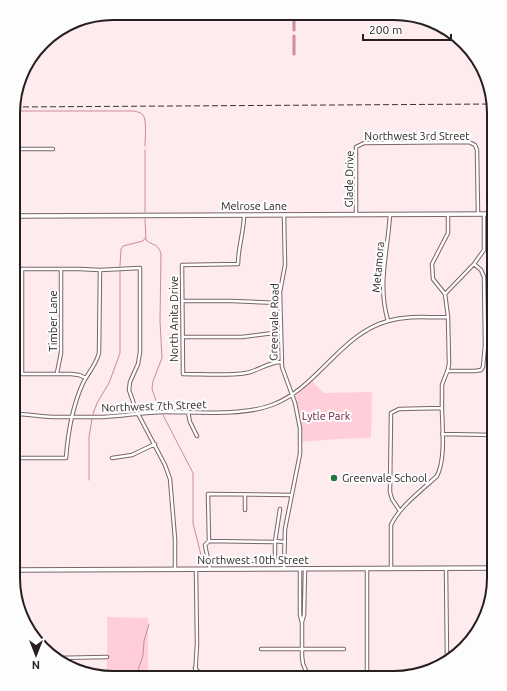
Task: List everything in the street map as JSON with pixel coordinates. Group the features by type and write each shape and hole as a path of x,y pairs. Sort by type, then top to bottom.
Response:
{"street":[{"name":"Northwest 3rd Street","path":"358,145 364,143 463,142 469,142 475,145 477,150 478,214"},
{"name":"Glade Drive","path":"356,214 356,152 358,145"},
{"path":"20,149 52,149"},
{"name":"Metamora","path":"388,321 382,295 382,280 390,214"},
{"path":"391,568 391,525 400,511 437,476 441,468 442,385 448,371 448,317 445,294 433,279 432,264 448,233 448,214"},
{"name":"Melrose Lane","path":"20,216 484,214"},
{"path":"445,294 474,264 484,250 484,214"},
{"name":"North Anita Drive","path":"244,215 243,233 238,254 238,264 182,265 183,374 243,373 253,371 275,362 281,362"},
{"name":"Greenvale Road","path":"284,215 285,265 280,292 281,362 282,372 292,395 299,420 300,454 291,495 284,542 284,569"},
{"path":"448,371 482,370 485,359 484,277 481,270 474,264"},
{"path":"86,378 79,375 22,374 22,269 100,270 140,268 140,352 138,364 129,390 139,414 165,465 170,479 175,539 175,570"},
{"name":"Timber Lane","path":"57,374 61,347 61,269"},
{"path":"20,458 66,458 67,435 71,417 86,378 97,361 100,349 100,270"},
{"path":"182,301 280,303"},
{"name":"Northwest 7th Street","path":"20,414 93,417 254,410 271,406 292,395 367,329 388,321 408,317 448,317"},
{"path":"182,337 242,337 281,332"},
{"path":"400,511 392,499 390,492 391,413 399,409 441,408"},
{"path":"188,412 190,422 197,436"},
{"path":"442,434 487,435"},
{"path":"112,458 132,455 155,444"},
{"path":"210,569 206,545 208,541 208,494 291,495"},
{"path":"245,495 246,510"},
{"path":"209,560 274,560 280,509"},
{"path":"208,541 284,542"},
{"path":"367,568 367,671"},
{"path":"446,568 447,654"},
{"name":"Northwest 10th Street","path":"20,570 487,568"},
{"path":"195,671 196,569"},
{"path":"302,622 300,615 300,595 303,569"},
{"path":"303,569 305,595 304,615 302,622 302,649 303,664 306,671"},
{"path":"300,595 305,595"},
{"path":"261,649 344,649"},
{"path":"67,658 107,657"},
{"path":"195,667 198,671"}],"green space":[{"name":"Lytle Park","path":"312,381 324,393 372,392 371,438 303,442 301,419 295,395"},
{"path":"107,617 148,618 148,671 107,670"}],"waterway":[{"path":"294,20 294,30"},
{"path":"294,36 294,54"},
{"path":"20,111 134,111 141,113 144,117 145,146"},
{"path":"145,150 145,212"},
{"path":"145,219 146,240 157,246 161,254 160,321 162,358 153,381 152,389 160,410"},
{"path":"120,266 121,249 123,246 143,241 145,238"},
{"path":"93,414 97,403 109,383 120,353 120,271"},
{"path":"163,415 193,473 193,523 201,555 198,561"},
{"path":"89,480 89,437 92,419"},
{"path":"138,671 143,656 144,641 149,624"}],"railway":[{"path":"21,107 486,104"}],"place":[{"name":"Greenvale School","path":"334,478"}]}
